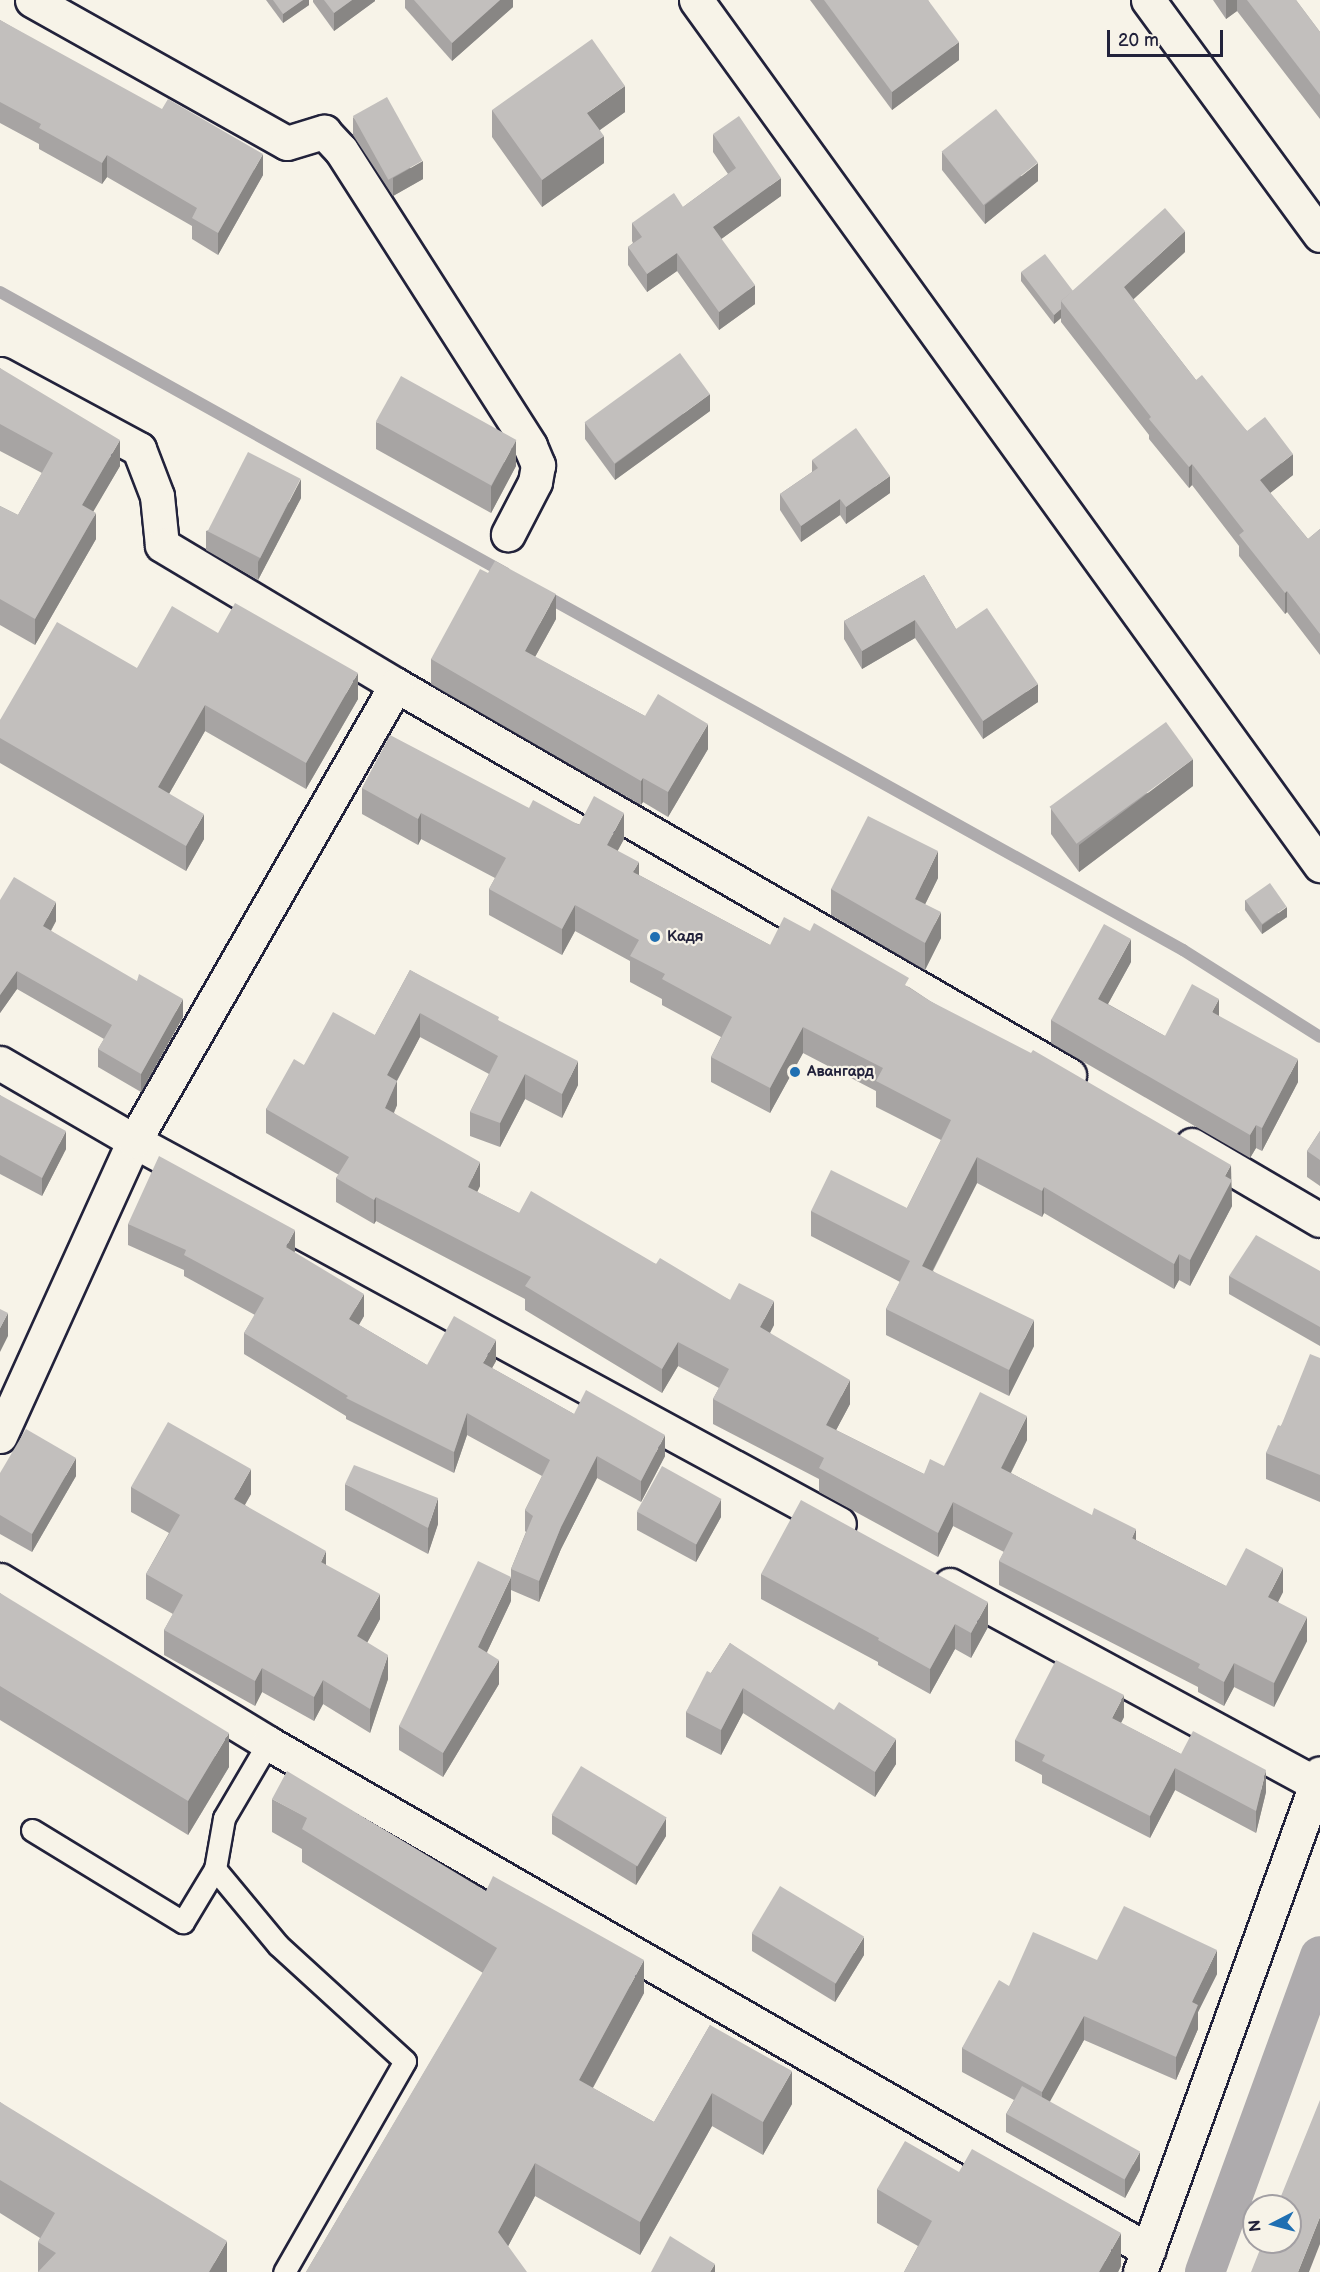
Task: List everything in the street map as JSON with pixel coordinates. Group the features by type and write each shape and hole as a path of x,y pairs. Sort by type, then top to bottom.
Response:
{"street":[{"path":"32,0 287,143 324,132 341,150 530,446 538,465 535,482 508,534"},
{"path":"696,0 1320,865"},
{"path":"1148,0 1320,235"},
{"path":"0,374 139,450 157,496 162,546 396,686 1092,1088"},
{"path":"0,1436 134,1141 396,686"},
{"path":"0,1063 134,1141 866,1539"},
{"path":"1164,1130 1320,1220"},
{"path":"0,1580 268,1743 1144,2261 1319,1781 929,1573"}],"lane":[{"path":"32,1830 183,1922 215,1869 224,1818 268,1743"},
{"path":"215,1869 279,1945 405,2061 284,2272"}],"building":[{"path":"273,0 303,0 283,14"},
{"path":"324,0 352,0 334,13"},
{"path":"414,0 500,0 452,43"},
{"path":"824,0 928,0 959,42 892,92"},
{"path":"1247,0 1296,0 1320,32 1320,95"},
{"path":"0,20 162,109 168,99 263,154 218,233 192,218 197,208 107,155 102,163 39,128 41,124 0,102"},
{"path":"592,39 625,86 587,113 604,136 542,180 492,110"},
{"path":"387,97 422,161 388,180 353,116"},
{"path":"996,109 1038,163 983,205 942,151"},
{"path":"739,116 781,178 713,227 755,285 719,312 677,253 647,274 628,247 642,237 632,223 674,193 683,207 736,168 713,134"},
{"path":"1165,208 1185,231 1124,287 1196,380 1202,375 1247,431 1265,417 1293,454 1260,480 1308,539 1320,529 1320,634 1239,535 1244,531 1192,464 1189,467 1149,419 1151,417 1061,301"},
{"path":"1045,254 1073,291 1061,301 1061,309 1054,315 1021,272"},
{"path":"680,353 710,394 615,464 585,422"},
{"path":"0,368 120,440 82,505 96,513 35,619 0,599 0,506 18,515 53,453 0,424"},
{"path":"401,376 516,440 491,485 376,421"},
{"path":"856,428 890,476 846,507 840,499 801,526 780,494 818,468 812,460"},
{"path":"248,452 301,479 260,558 208,531"},
{"path":"495,561 556,594 525,651 645,716 658,694 708,724 668,792 643,778 641,781 431,659 480,569 488,573"},
{"path":"924,575 956,629 987,608 1038,684 983,721 915,620 862,651 844,621"},
{"path":"235,603 358,673 306,763 205,705 158,787 204,814 186,846 0,738 0,720 57,622 137,668 172,606 218,633"},
{"path":"1166,722 1193,759 1077,844 1050,807"},
{"path":"390,735 529,808 533,800 579,825 594,796 624,813 607,845 639,862 633,872 770,945 784,917 810,931 814,923 909,978 905,985 930,1001 1031,1053 1033,1050 1231,1165 1225,1176 1232,1180 1190,1260 1179,1254 1174,1264 1044,1187 1042,1191 977,1157 922,1266 1034,1320 1009,1370 886,1309 910,1261 811,1211 831,1170 907,1208 951,1120 876,1081 883,1068 803,1027 770,1088 711,1057 732,1017 662,979 665,974 630,956 639,940 575,905 562,929 489,889 506,858 421,813 418,819 362,788"},
{"path":"868,816 938,851 915,899 941,912 925,943 831,889"},
{"path":"14,877 56,902 43,926 137,981 139,974 183,999 141,1074 98,1049 112,1025 17,971 0,995 0,900"},
{"path":"1270,883 1287,907 1262,924 1245,900"},
{"path":"1104,924 1131,939 1098,999 1165,1036 1192,984 1219,999 1212,1012 1298,1059 1262,1128 1256,1125 1250,1135 1051,1020"},
{"path":"410,970 499,1017 498,1020 578,1061 562,1094 525,1074 500,1123 470,1112 498,1056 420,1013 387,1075 397,1081 385,1108 480,1162 468,1187 519,1213 531,1191 656,1264 660,1258 730,1300 739,1283 774,1301 760,1327 850,1380 826,1425 924,1474 930,1459 944,1466 980,1392 1027,1416 1001,1468 1092,1515 1094,1508 1136,1529 1132,1538 1226,1586 1246,1548 1283,1568 1268,1597 1307,1617 1274,1683 1234,1663 1224,1682 1198,1668 1200,1664 999,1561 1013,1533 953,1502 938,1533 819,1468 824,1458 713,1399 729,1369 678,1342 662,1369 525,1286 531,1277 376,1197 374,1200 336,1178 349,1157 266,1109 294,1059 304,1065 333,1012 375,1035"},
{"path":"0,1095 66,1131 42,1178 0,1155"},
{"path":"1320,1131 1320,1160 1307,1151"},
{"path":"159,1156 295,1230 286,1247 364,1294 349,1319 427,1365 454,1316 496,1340 483,1363 574,1414 586,1390 665,1435 641,1481 597,1456 561,1527 539,1581 511,1569 533,1516 525,1510 550,1460 467,1413 454,1452 346,1398 348,1396 244,1333 264,1298 184,1255 186,1250 128,1224"},
{"path":"1256,1235 1320,1271 1320,1327 1229,1276"},
{"path":"0,1309 8,1313 0,1328"},
{"path":"1310,1354 1320,1358 1320,1475 1266,1453 1278,1425 1281,1426"},
{"path":"168,1422 251,1469 234,1499 326,1551 321,1562 380,1594 357,1636 388,1655 370,1709 323,1680 314,1697 262,1668 255,1681 164,1630 183,1595 146,1574 180,1515 131,1487"},
{"path":"26,1429 76,1458 32,1534 0,1515 0,1473"},
{"path":"354,1465 438,1498 428,1528 345,1484"},
{"path":"662,1466 721,1499 696,1544 637,1511"},
{"path":"801,1500 988,1602 971,1633 955,1624 930,1669 878,1640 879,1638 761,1574"},
{"path":"478,1561 511,1577 478,1647 499,1660 443,1753 399,1726"},
{"path":"0,1593 229,1733 188,1801 0,1686"},
{"path":"730,1643 834,1710 839,1702 896,1739 875,1772 743,1688 721,1730 686,1712 707,1671 711,1673"},
{"path":"1056,1660 1124,1695 1112,1718 1181,1754 1193,1731 1266,1770 1256,1811 1175,1768 1150,1816 1042,1761 1045,1755 1015,1740"},
{"path":"581,1766 667,1818 637,1866 552,1815"},
{"path":"287,1771 486,1891 493,1876 644,1960 579,2080 654,2122 710,2025 792,2071 763,2122 712,2093 640,2222 535,2163 498,2232 527,2272 306,2272 497,1948 302,1829 307,1818 272,1799"},
{"path":"780,1886 864,1936 836,1984 752,1933"},
{"path":"1124,1906 1217,1950 1192,2002 1198,2005 1176,2057 1084,2016 1042,2092 962,2048 999,1980 1009,1986 1033,1932 1097,1960"},
{"path":"1022,2086 1140,2151 1125,2179 1006,2114"},
{"path":"1320,2100 1320,2217 1298,2272 1251,2272 1258,2254 1302,2254 1302,2194 1282,2194"},
{"path":"0,2102 227,2241 209,2272 38,2272 56,2253 38,2242 55,2213 0,2180"},
{"path":"905,2141 959,2172 972,2149 1121,2233 1099,2272 904,2272 932,2221 877,2189"},
{"path":"670,2236 715,2264 710,2272 651,2272"}],"waterway":[{"path":"0,292 505,573"},
{"path":"544,595 1183,950 1320,1037"},
{"path":"1205,2272 1320,1956"}],"place":[{"name":"Кадя","path":"655,937"},
{"name":"Авангард","path":"795,1072"}]}
